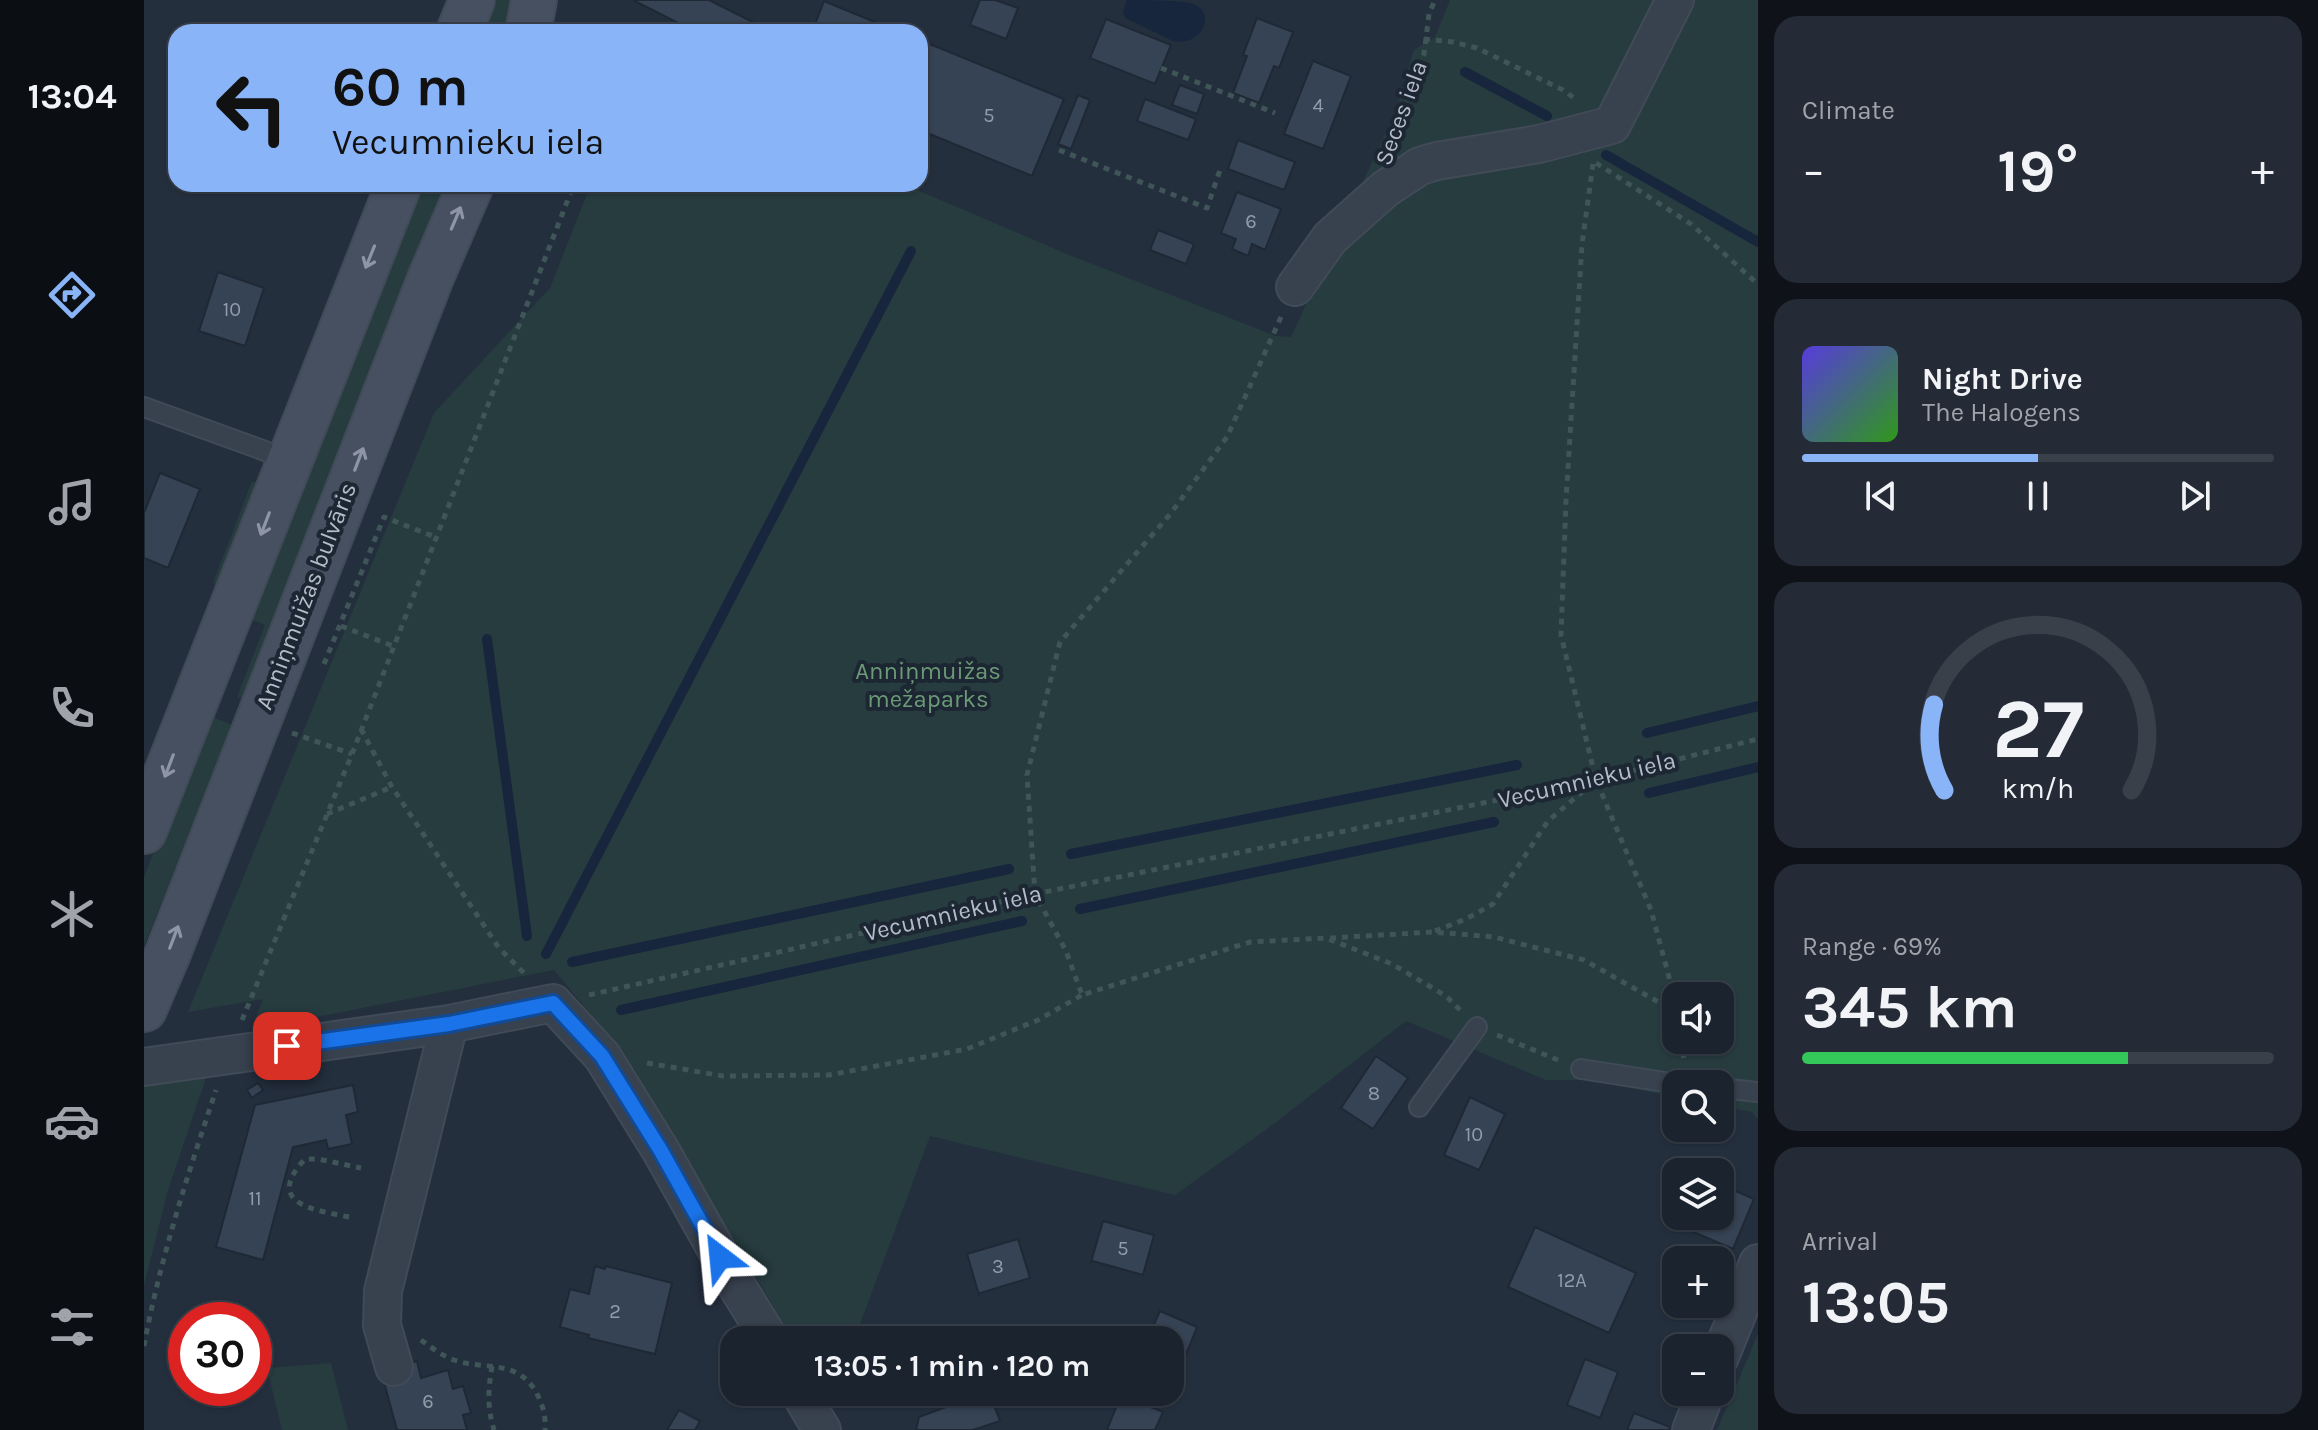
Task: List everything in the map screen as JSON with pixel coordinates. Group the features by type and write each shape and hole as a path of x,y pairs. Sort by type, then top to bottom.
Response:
{"street":[{"path":"462,24 472,0"},
{"path":"530,24 534,0"},
{"path":"1385,189 1403,175 1428,164 1539,144 1612,125 1675,0"},
{"name":"Seces iela","path":"1295,287 1330,238 1385,189"},
{"path":"144,831 396,192"},
{"name":"Anniņmuižas bulvāris","path":"144,1009 431,277 468,192"},
{"path":"144,1067 449,1024 553,1003 602,1056 661,1151 735,1283 764,1326"},
{"path":"394,1367 382,1325 383,1291 449,1024"},
{"path":"1729,1334 1758,1263"},
{"path":"807,1406 822,1430"},
{"path":"1691,1430 1700,1406"}],"lane":[{"path":"144,407 290,460"},
{"path":"1419,1107 1477,1027"},
{"path":"1581,1069 1662,1082"},
{"path":"1734,1089 1758,1092"}],"path":[{"name":"Seces iela","path":"1385,189 1376,171 1424,54 1429,14 1435,0"},
{"path":"1424,39 1477,48 1563,90 1612,125"},
{"path":"1161,68 1275,113"},
{"path":"1059,150 1207,208 1220,170"},
{"path":"1670,982 1651,910 1596,780 1561,635 1582,244 1590,167 1594,161 1691,224 1758,284"},
{"path":"144,1346 152,1301 187,1174 228,1054 352,754 571,192"},
{"path":"1082,995 1066,951 1035,894 1027,775 1060,642 1171,513 1227,437 1295,287"},
{"path":"393,646 341,626 384,517 436,537"},
{"path":"361,729 392,787 499,948 553,1003"},
{"path":"285,730 352,754"},
{"name":"Vecumnieku iela","path":"553,1003 1035,894 1596,780 1758,739"},
{"path":"1433,932 1493,904 1548,821 1596,780"},
{"path":"327,814 392,787"},
{"path":"602,1056 723,1076 829,1075 967,1049 1038,1020 1082,995 1250,942 1433,932 1494,937 1584,960 1662,1004"},
{"path":"1326,938 1392,964 1446,996 1477,1027 1581,1069"},
{"path":"349,1217 298,1204 291,1195 290,1185 297,1167 305,1159 361,1168"},
{"path":"382,1325 404,1329 452,1360 518,1372 530,1382 539,1398 546,1419 545,1430"},
{"path":"492,1366 488,1410 494,1430"}],"green space":[{"path":"488,0 512,0 508,24 480,19"},
{"name":"Anniņmuižas mežaparks","path":"1450,0 1758,0 1758,1119 1752,1112 1734,1109 1734,1070 1662,1070 1662,1094 1588,1080 1546,1080 1406,1021 1275,1123 1175,1195 930,1136 859,1326 785,1326 621,1051 554,970 251,1030 263,999 188,1012 434,413 550,288 588,192 922,192 1067,254 1276,336 1291,337 1394,115 1414,50 1435,37"},
{"path":"412,192 445,192 411,269 242,698 237,697 265,625 246,617"},
{"path":"252,481 260,484 221,586 213,583"},
{"path":"239,647 213,717 232,725 144,946 144,877 207,716"},
{"path":"208,1072 168,1190 144,1285 144,1079"},
{"path":"1758,1334 1758,1430 1717,1430 1727,1406 1734,1406 1734,1390"},
{"path":"331,1363 348,1430 282,1430 272,1389 272,1368"}],"water":[{"path":"1127,0 1191,3 1204,14 1203,29 1190,40 1171,40 1125,18 1123,11"}],"building":[{"path":"633,0 709,0 757,24 680,24"},
{"path":"980,0 995,0 1018,8 1006,39 970,25"},
{"path":"824,1 880,24 815,24"},
{"path":"1257,18 1293,32 1279,68 1274,66 1259,103 1233,93"},
{"path":"1106,19 1171,45 1155,84 1090,58"},
{"path":"928,43 1064,99 1032,176 928,133"},
{"path":"1313,61 1351,76 1323,149 1284,134"},
{"path":"1180,85 1204,94 1197,114 1172,105"},
{"path":"1078,95 1090,100 1071,149 1058,144"},
{"path":"1145,99 1196,119 1188,140 1137,121"},
{"path":"1238,140 1295,162 1284,190 1228,169"},
{"path":"1237,192 1281,209 1265,250 1252,244 1248,256 1232,249 1236,239 1221,233"},
{"path":"1158,230 1194,244 1186,264 1150,250"},
{"path":"218,272 264,288 245,346 199,331"},
{"path":"160,473 200,489 168,568 144,558 144,513"},
{"path":"1376,1056 1408,1078 1373,1129 1341,1108"},
{"path":"258,1083 263,1090 252,1098 247,1090"},
{"path":"353,1085 358,1112 346,1115 352,1144 328,1149 326,1140 293,1147 263,1260 216,1247 255,1105"},
{"path":"1470,1097 1505,1114 1479,1170 1444,1155"},
{"path":"1734,1190 1754,1199 1734,1247 1689,1230 1734,1230"},
{"path":"1103,1221 1154,1235 1143,1275 1091,1262"},
{"path":"1535,1227 1636,1273 1609,1333 1508,1287"},
{"path":"1018,1239 1030,1278 979,1295 967,1254"},
{"path":"595,1266 672,1283 655,1354 588,1338 589,1335 560,1327 570,1289 589,1294"},
{"path":"1160,1311 1197,1327 1184,1359 1184,1326 1153,1326"},
{"path":"1585,1359 1618,1372 1600,1418 1567,1405"},
{"path":"417,1361 421,1378 448,1370 453,1389 463,1386 471,1413 463,1415 467,1430 397,1430 381,1371"},
{"path":"949,1406 994,1406 1000,1421 973,1430 916,1430 919,1417"},
{"path":"1117,1406 1148,1406 1163,1412 1155,1430 1107,1430"},
{"path":"679,1410 700,1421 695,1430 667,1430"},
{"path":"1634,1413 1670,1427 1669,1430 1627,1430"}],"waterway":[{"path":"1465,72 1547,116"},
{"path":"1606,155 1758,242"},
{"path":"546,954 911,251"},
{"path":"487,639 527,936"},
{"path":"1647,733 1758,706"},
{"path":"1071,854 1517,765"},
{"path":"1649,793 1758,767"},
{"path":"1080,909 1494,822"},
{"path":"572,962 1009,869"},
{"path":"621,1010 1022,921"}],"route":[{"path":"287,1046 449,1024 553,1003 602,1056 661,1151 720,1257"}]}
